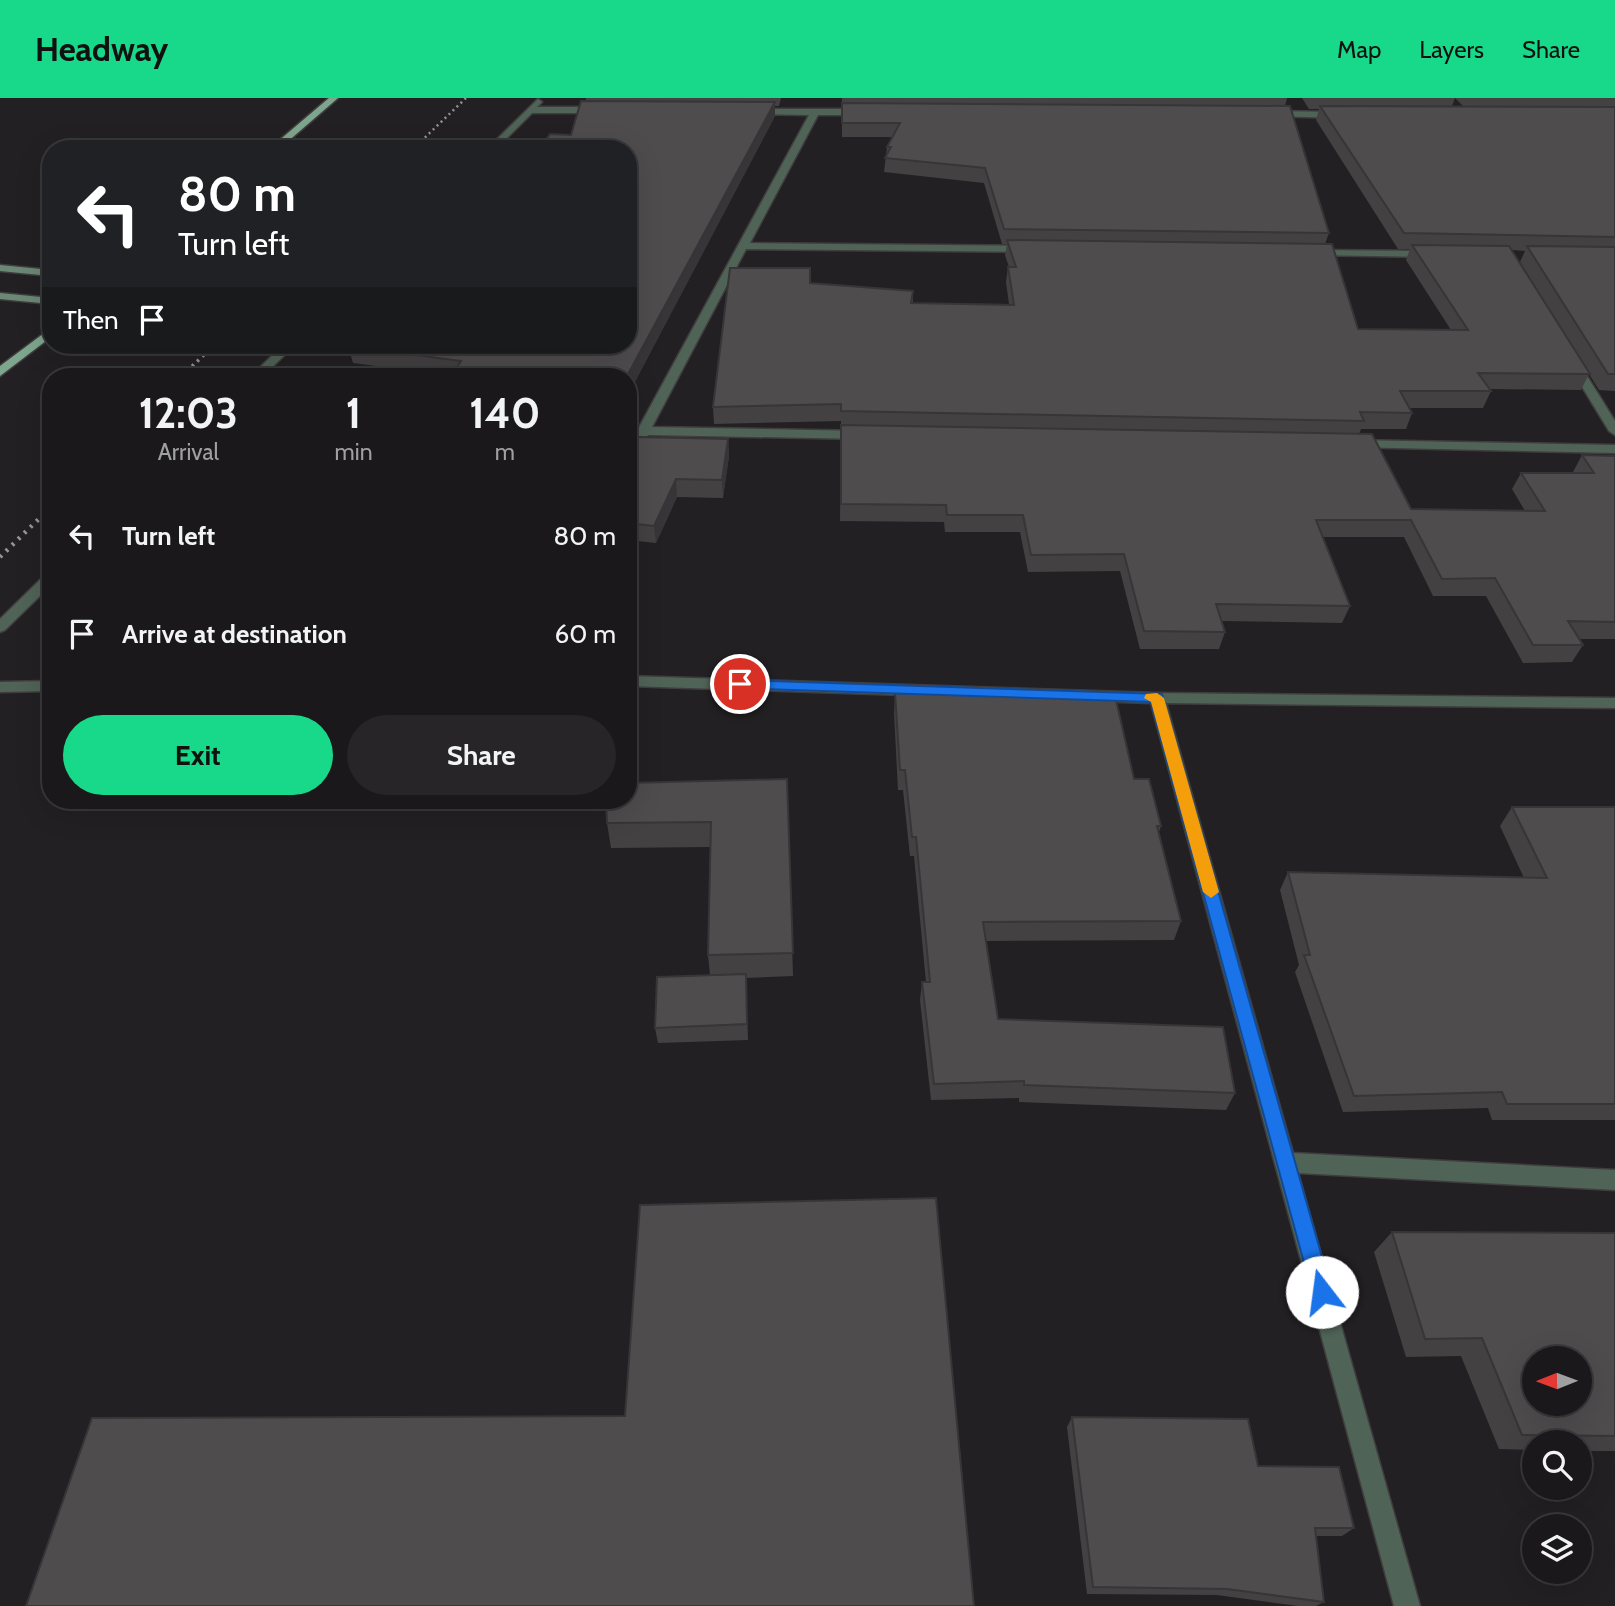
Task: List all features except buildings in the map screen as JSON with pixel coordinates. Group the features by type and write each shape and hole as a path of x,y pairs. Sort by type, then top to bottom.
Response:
{"main road":[{"path":"284,140 334,98"},
{"path":"0,372 42,338"}],"street":[{"path":"500,140 541,98"},
{"path":"531,110 612,110"},
{"path":"747,112 870,112"},
{"path":"637,443 815,112"},
{"path":"1256,114 1353,115"},
{"path":"743,246 1049,249"},
{"path":"1299,253 1438,254"},
{"path":"0,268 42,272"},
{"path":"0,296 42,300"},
{"path":"1565,349 1615,430"},
{"path":"265,368 280,354"},
{"path":"643,431 879,436"},
{"path":"1337,444 1615,449"},
{"path":"0,627 42,586"},
{"path":"637,681 1157,698 1615,703"},
{"path":"0,687 42,686"},
{"path":"1157,698 1407,1606"},
{"path":"1286,1161 1615,1180"}],"railway":[{"path":"422,140 466,98"},
{"path":"190,368 205,354"},
{"path":"0,557 42,516"}],"slow traffic":[{"path":"1151,698 1157,698 1211,892"}],"route":[{"path":"740,684 1157,698 1322,1292"}]}
